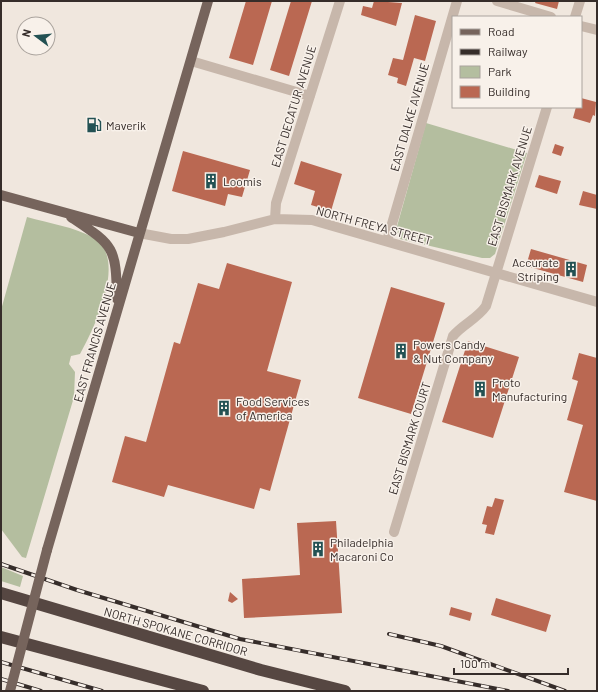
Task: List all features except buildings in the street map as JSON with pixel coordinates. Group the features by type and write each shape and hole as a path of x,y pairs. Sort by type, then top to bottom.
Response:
{"highway":[{"name":"NORTH SPOKANE CORRIDOR","path":"1,593 254,668 345,691"},
{"path":"1,637 202,691"}],"main road":[{"name":"EAST FRANCIS AVENUE","path":"10,691 47,550 208,1"},
{"name":"NORTH FREYA STREET","path":"1,195 140,233"},
{"path":"65,212 102,238 110,248 114,256 117,309"}],"street":[{"name":"EAST DECATUR AVENUE","path":"275,219 276,203 340,1"},
{"name":"EAST DALKE AVENUE","path":"453,16 457,1"},
{"path":"496,1 548,16"},
{"path":"575,16 580,1"},
{"name":"EAST DALKE AVENUE","path":"387,241 452,18"},
{"path":"582,26 597,30"},
{"path":"191,61 310,96"},
{"name":"EAST BISMARK AVENUE","path":"496,273 547,108"},
{"name":"NORTH FREYA STREET","path":"140,233 171,239 188,239 224,232 275,219 312,220 597,302"},
{"name":"EAST BISMARK COURT","path":"394,532 453,336 461,326 479,315 486,306 496,273"}],"green space":[{"path":"426,123 527,153 495,254 490,258 482,258 400,239 396,230"},
{"path":"27,217 70,228 94,238 104,248 108,261 108,277 100,312 86,343 80,354 71,356 69,364 75,372 74,397 26,558 22,557 1,529 1,310"},
{"path":"1,567 23,576 20,587 1,581"}],"railway":[{"path":"1,564 77,590 240,639 508,691"},
{"path":"389,634 441,646 565,691"},
{"path":"1,662 102,691"},
{"path":"1,679 41,691"}],"place":[{"name":"Maverik","path":"94,125"},
{"name":"Loomis","path":"211,181"},
{"name":"Accurate Striping","path":"571,269"},
{"name":"Powers Candy & Nut Company","path":"401,351"},
{"name":"Proto Manufacturing","path":"480,389"},
{"name":"Food Services of America","path":"224,408"},
{"name":"Philadelphia Macaroni Co","path":"318,549"}]}
